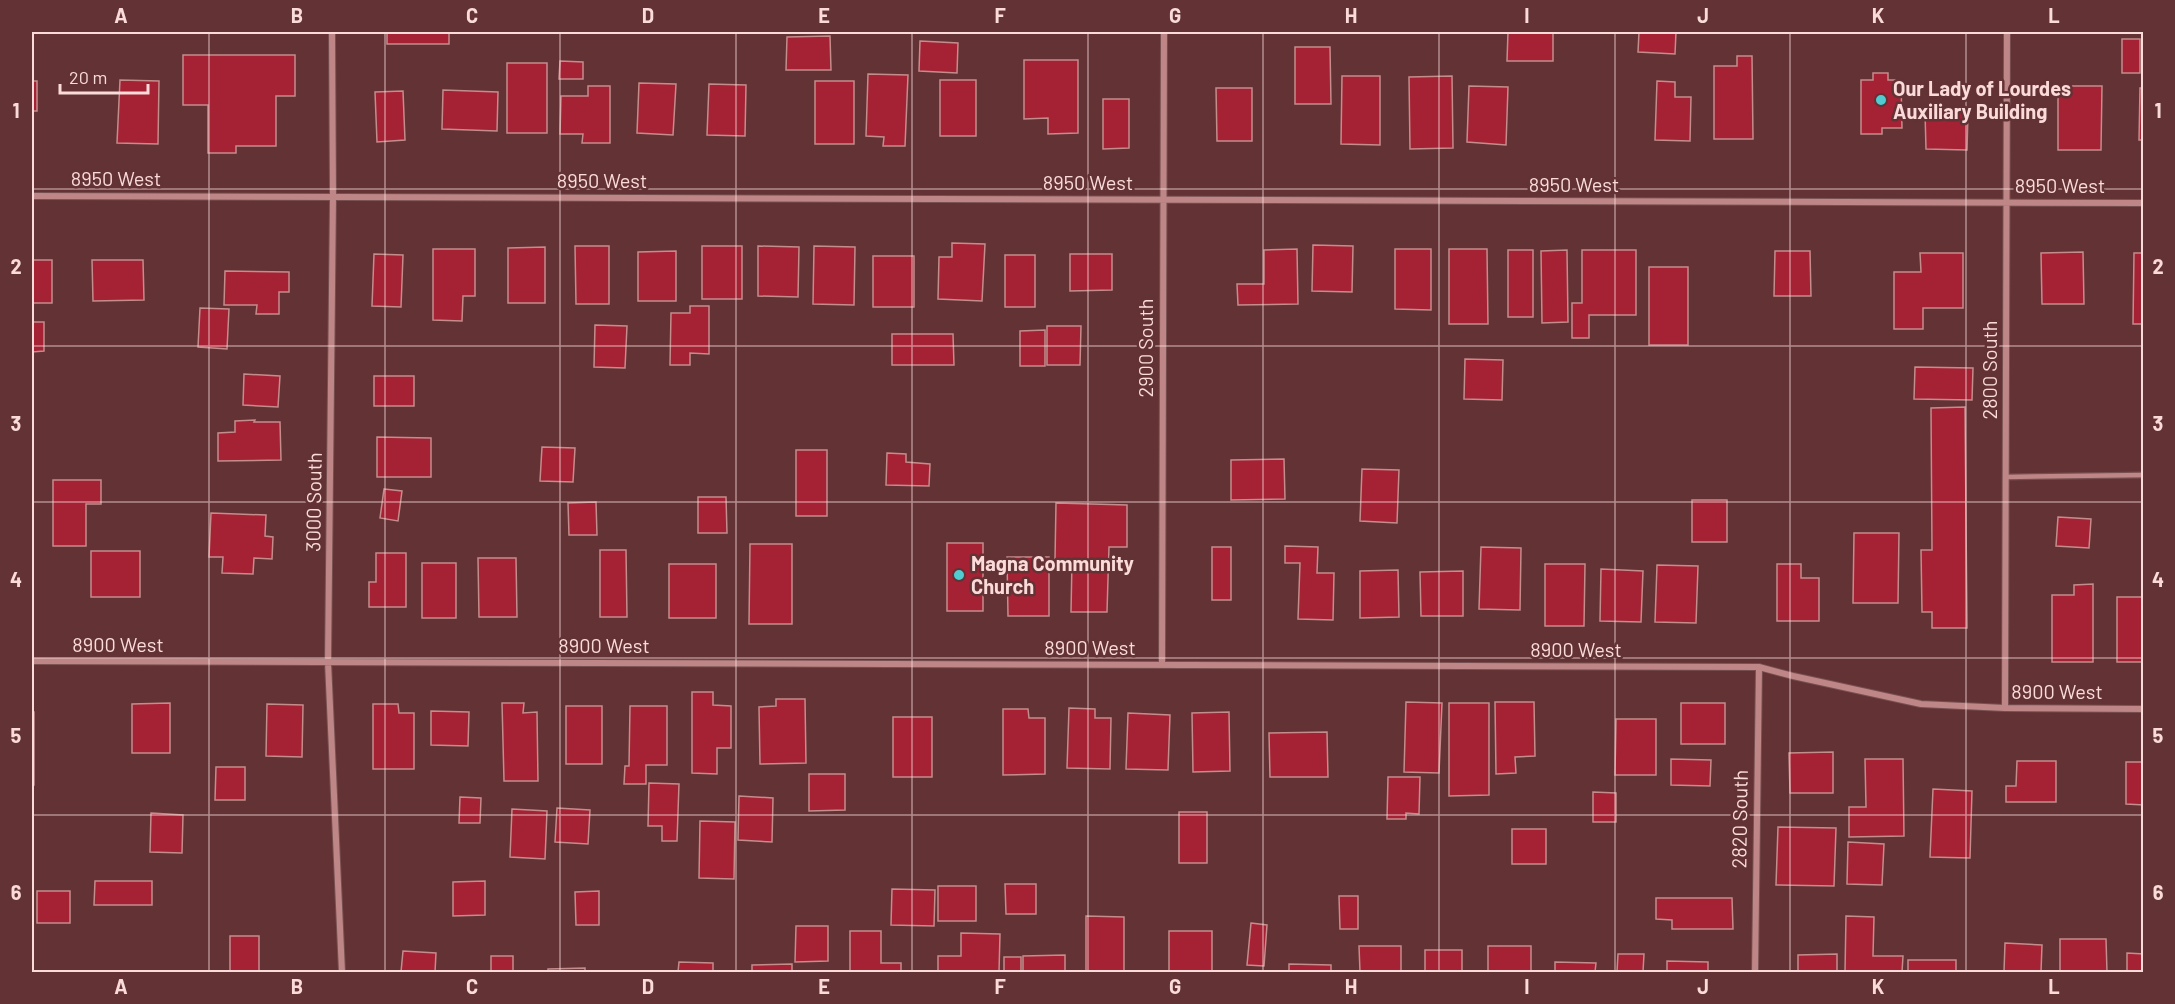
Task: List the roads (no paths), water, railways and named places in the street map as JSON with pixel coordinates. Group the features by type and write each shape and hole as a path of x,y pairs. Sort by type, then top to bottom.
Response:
{"street":[{"name":"3000 South","path":"332,32 333,197 328,662 342,972"},
{"name":"2900 South","path":"1161,665 1164,32"},
{"name":"2800 South","path":"2005,708 2007,32"},
{"name":"8950 West","path":"32,196 2144,203"},
{"name":"8900 West","path":"32,661 1758,667 1921,704 2005,708 2144,709"},
{"name":"2820 South","path":"1755,972 1758,667"}],"lane":[{"path":"2006,477 2144,475"}],"place":[{"name":"Our Lady of Lourdes Auxiliary Building","path":"1881,100"},
{"name":"Magna Community Church","path":"959,575"}]}
